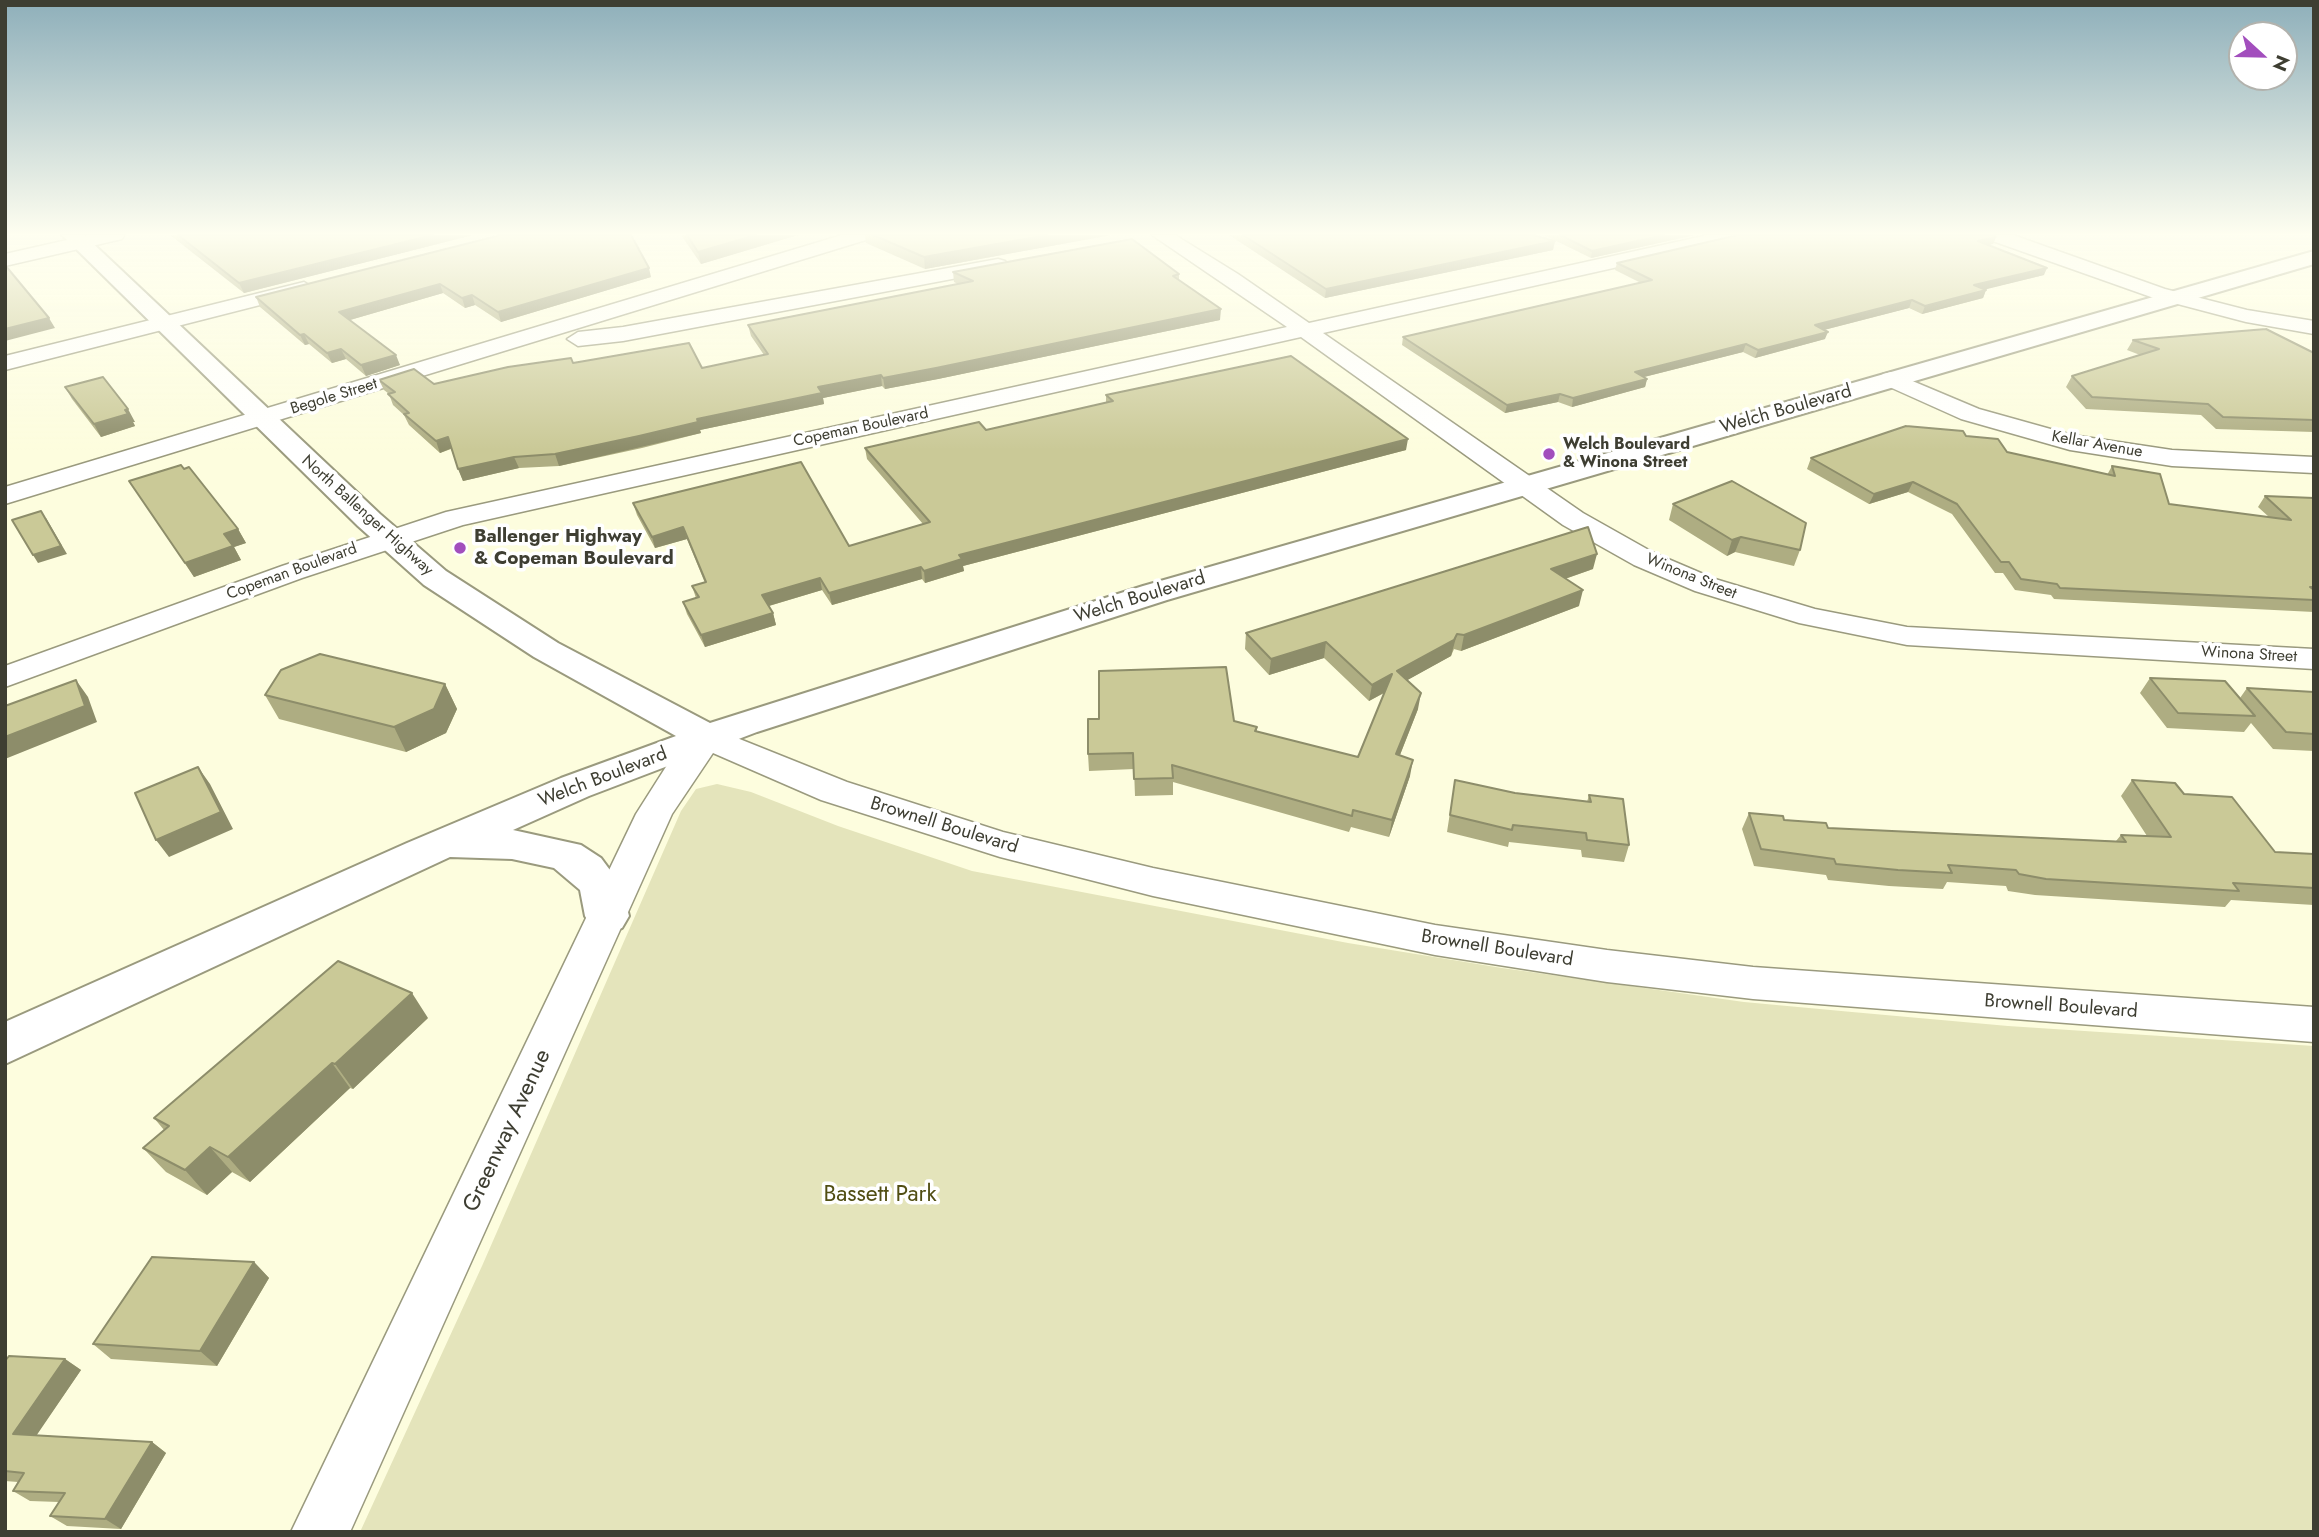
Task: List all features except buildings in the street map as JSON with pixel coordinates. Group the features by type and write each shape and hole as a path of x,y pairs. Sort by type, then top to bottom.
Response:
{"main road":[{"name":"North Ballenger Highway","path":"146,307 389,538 446,586 524,637 707,737"},
{"name":"Welch Boulevard","path":"5,1044 422,853 575,787 707,737 1154,593 2143,307"},
{"path":"422,853 458,845 496,843 527,846 566,856 586,869 600,885 607,916"}],"street":[{"path":"5,363 228,307"},
{"name":"Begole Street","path":"5,496 629,307"},
{"path":"544,333 564,340 612,336 771,307"},
{"name":"Winona Street","path":"1272,307 1586,527 1664,568 1727,593 1827,621 1950,640 2314,659"},
{"name":"Copeman Boulevard","path":"5,677 389,538 470,515 1410,307"},
{"path":"2207,307 2314,328"},
{"name":"Kellar Avenue","path":"1891,379 1978,417 2082,444 2172,458 2314,465"},
{"name":"Greenway Avenue","path":"320,1532 667,790 707,737"},
{"name":"Brownell Boulevard","path":"707,737 834,791 1000,844 1153,882 1435,940 1594,964 1753,983 2314,1025"}],"green space":[{"name":"Bassett Park","path":"717,784 751,792 838,826 972,871 1348,943 1744,1002 2008,1026 2314,1046 2314,1532 360,1532 482,1266 681,811 696,789"}],"place":[{"name":"Welch Boulevard & Winona Street","path":"1549,454"},
{"name":"Ballenger Highway & Copeman Boulevard","path":"460,548"}]}
